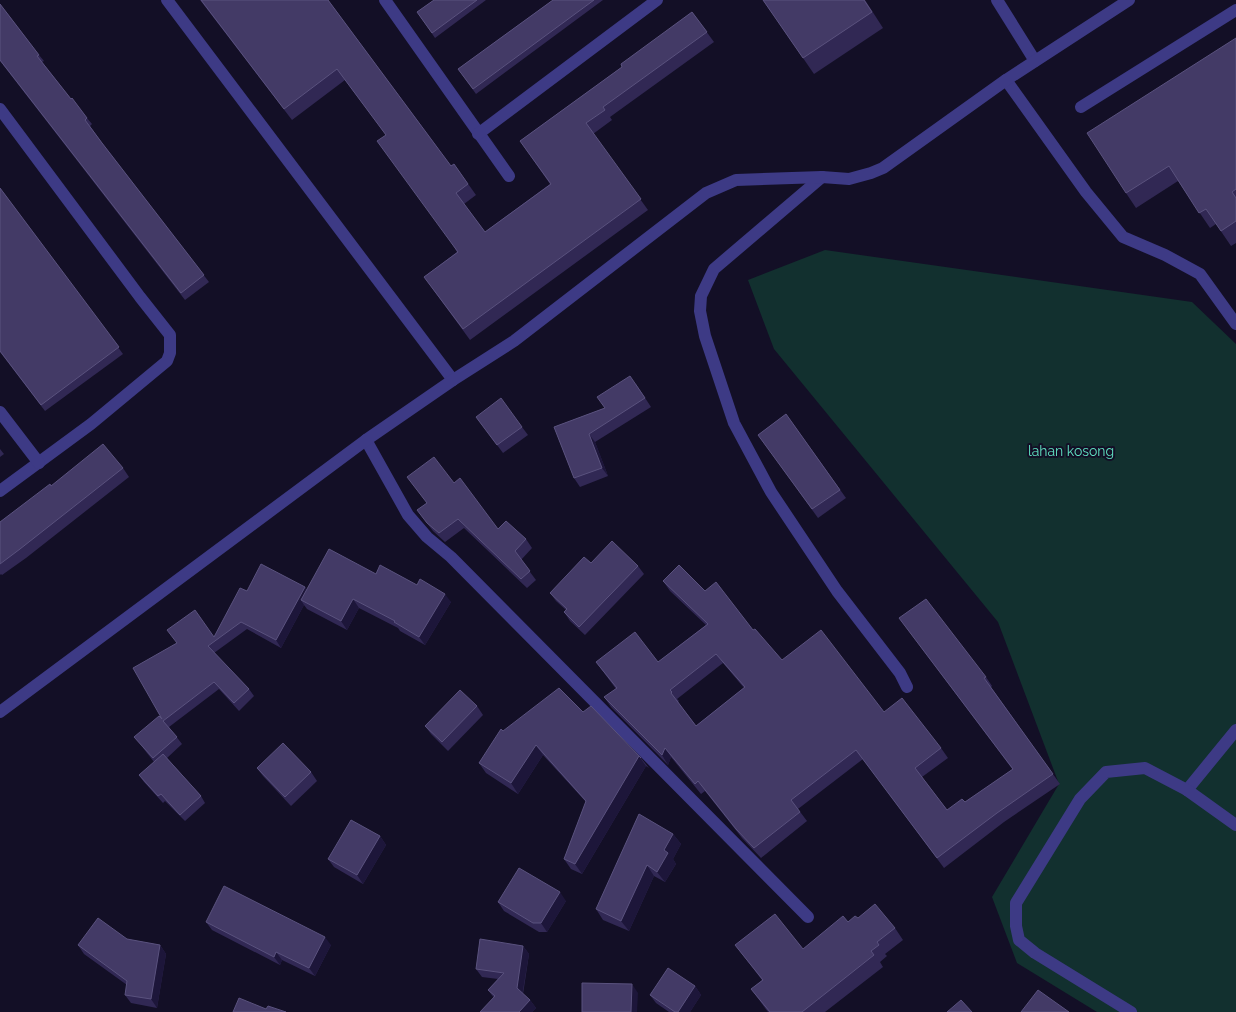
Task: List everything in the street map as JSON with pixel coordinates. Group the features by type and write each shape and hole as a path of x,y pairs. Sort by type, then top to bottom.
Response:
{"street":[{"path":"168,0 453,380"},
{"path":"385,0 509,176"},
{"path":"478,134 657,0"},
{"path":"997,0 1036,61"},
{"path":"0,712 366,440 514,340 706,193 736,180 822,177 849,179 884,168 1006,80 1129,0"},
{"path":"1082,107 1236,10"},
{"path":"1006,80 1086,192 1123,237 1165,255 1200,274 1236,324"},
{"path":"0,109 170,335 170,353 167,361 91,424 0,491"},
{"path":"822,177 714,269 701,296 700,311 705,336 734,423 771,492 836,592 900,673 907,687"},
{"path":"0,412 40,463"},
{"path":"366,440 408,515 427,537 451,556 808,917"},
{"path":"1188,790 1236,730"},
{"path":"1131,1012 1034,953 1019,940 1016,926 1016,903 1080,799 1106,772 1145,768 1188,790 1236,825"}],"green space":[{"name":"lahan kosong","path":"825,250 1192,302 1236,344 1236,1012 1097,1012 1017,963 992,897 1059,784 998,622 774,349 748,280"}],"building":[{"path":"201,0 328,0 451,166 454,164 468,184 456,193 485,232 551,184 520,141 622,67 621,64 692,12 707,32 603,107 605,110 586,123 641,199 463,329 424,277 458,252 377,141 386,135 337,69 284,109"},
{"path":"434,0 477,0 432,33 417,12"},
{"path":"553,0 594,0 473,89 458,69"},
{"path":"763,0 864,0 872,12 803,58"},
{"path":"0,4 39,55 37,56 87,118 85,120 102,143 204,275 181,293 0,60"},
{"path":"1236,38 1236,189 1232,192 1236,198 1236,221 1221,231 1206,209 1199,213 1169,166 1126,193 1087,133"},
{"path":"0,188 119,347 41,405 0,351"},
{"path":"630,376 645,398 589,434 602,468 574,478 554,427 605,408 597,397"},
{"path":"501,398 522,427 497,445 476,417"},
{"path":"786,414 840,490 812,509 758,435"},
{"path":"103,444 123,468 0,564 0,522 50,484 51,486"},
{"path":"434,457 454,483 460,478 498,529 506,521 526,539 515,551 530,571 521,579 458,519 439,533 427,523 417,510 427,503 407,477"},
{"path":"612,541 638,566 579,627 564,612 567,609 550,593 584,557 591,563"},
{"path":"329,549 376,574 380,565 417,585 420,579 445,594 419,637 395,621 353,599 341,621 301,600"},
{"path":"261,564 305,587 276,640 241,622 208,646 249,689 234,703 214,682 163,721 177,737 153,758 134,737 159,716 162,719 133,668 177,643 167,630 195,610 214,637 240,588 247,591"},
{"path":"679,565 705,591 716,582 753,630 755,629 782,660 821,630 884,712 902,698 941,748 915,768 947,810 962,799 965,802 1013,769 899,618 926,599 986,677 984,678 1053,774 937,858 856,750 791,800 800,812 754,848 736,829 698,781 695,784 665,748 662,755 604,697 617,688 596,662 635,632 658,662 708,624 663,581","holes":["716,654 745,687 696,726 670,690"]},
{"path":"559,688 583,712 591,706 641,758 639,756 575,864 564,859 586,801 536,745 511,783 479,763 501,729 503,731"},
{"path":"460,690 477,706 442,742 425,726"},
{"path":"283,743 311,772 285,797 257,768"},
{"path":"163,754 201,796 180,815 161,794 158,796 139,775"},
{"path":"639,814 673,834 664,850 668,853 657,872 647,865 621,921 596,909"},
{"path":"351,820 380,836 357,875 328,859"},
{"path":"519,868 560,892 541,923 533,923 498,902"},
{"path":"224,886 325,937 309,968 276,952 274,957 206,922"},
{"path":"875,904 895,928 877,942 879,945 871,951 874,955 802,1012 770,1012 751,989 763,980 735,945 775,914 803,949 843,916 848,922 855,916 858,918"},
{"path":"98,918 127,939 160,945 151,999 125,995 127,981 78,945"},
{"path":"480,939 523,946 517,988 530,1000 519,1012 480,1012 495,996 488,990 504,973 476,969"},
{"path":"668,968 695,986 678,1012 675,1012 650,995"},
{"path":"582,983 632,984 631,1012 582,1012"},
{"path":"1038,990 1069,1012 1021,1012"},
{"path":"239,998 266,1009 268,1006 286,1012 233,1012"},
{"path":"961,1000 972,1012 947,1012"}]}
